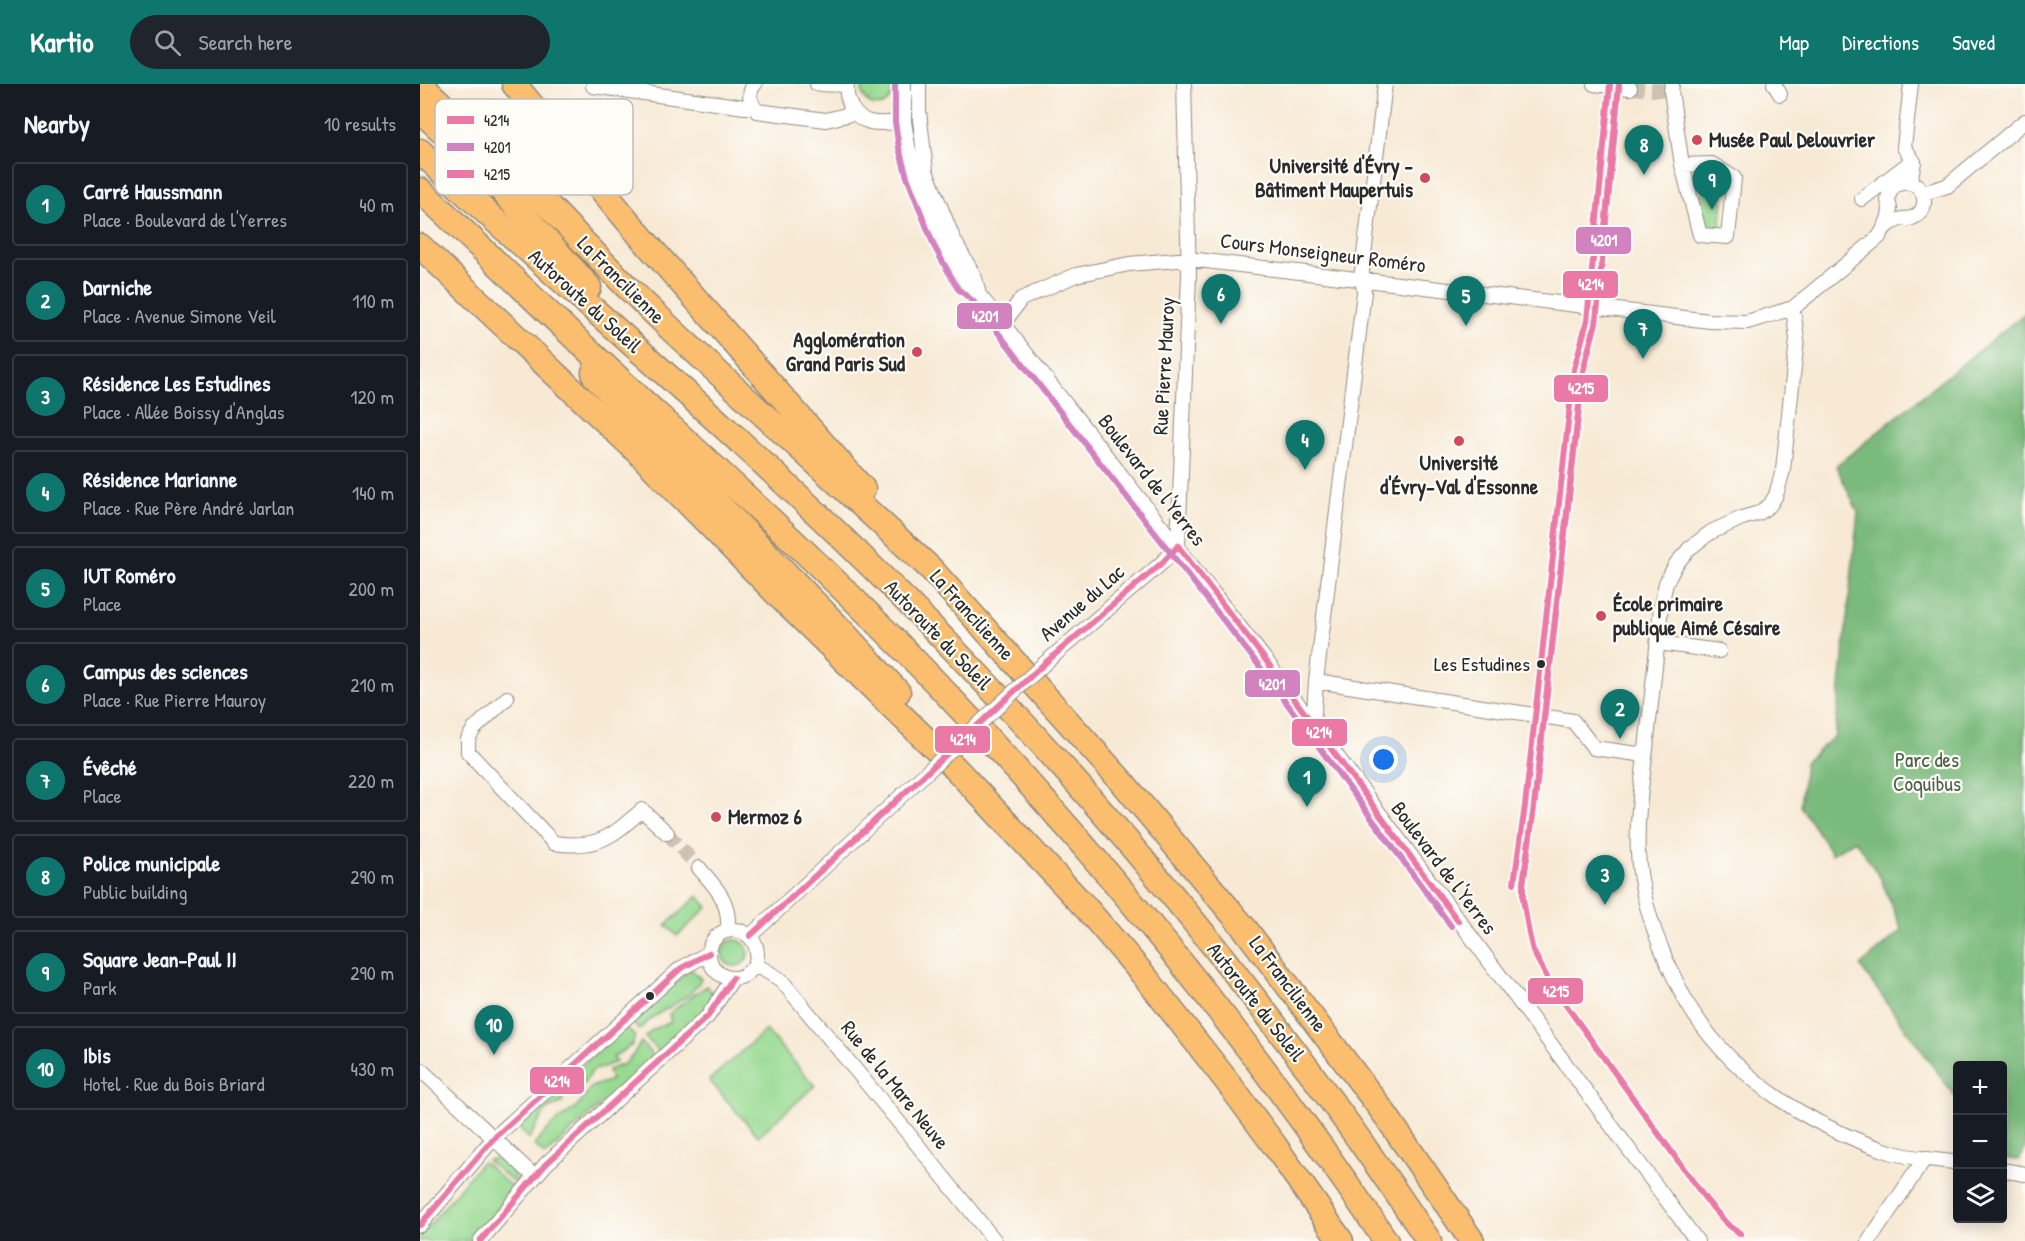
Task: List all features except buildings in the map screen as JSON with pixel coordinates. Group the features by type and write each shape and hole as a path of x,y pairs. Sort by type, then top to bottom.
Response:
{"highway":[{"name":"La Francilienne","path":"420,84 436,99"},
{"path":"513,84 526,99"},
{"path":"420,110 435,124"},
{"name":"Autoroute du Soleil","path":"420,152 435,166"},
{"name":"Autoroute du Soleil","path":"420,190 847,592 1013,765 1112,879 1207,995 1312,1135 1386,1241"},
{"name":"Autoroute du Soleil","path":"468,195 775,474 873,567 1037,739 1140,858 1242,982 1343,1116 1429,1241"},
{"path":"506,195 666,374"},
{"name":"La Francilienne","path":"538,195 675,333 931,569 1124,784 1246,930 1384,1113 1472,1241"},
{"path":"606,195 931,569"},
{"path":"420,246 640,454 787,604 955,768 1086,908 1147,979 1275,1146 1341,1241"},
{"path":"590,352 595,377 851,641 928,724 955,768"}],"street":[{"path":"755,84 750,93 753,106 757,111 826,120 855,112"},
{"path":"817,84 847,85 846,96 855,112 870,122 881,123 888,117 910,113 913,84"},
{"name":"Boulevard de l'Yerres","path":"904,84 921,172 936,199 952,238 975,278 979,295"},
{"name":"Boulevard de l'Yerres","path":"919,84 910,113 915,174 942,243 964,284 979,295 1003,324 1267,662 1697,1241"},
{"name":"Rue Pierre Mauroy","path":"1178,546 1189,259 1184,84"},
{"path":"1313,726 1316,681 1385,84"},
{"path":"1594,84 1630,88"},
{"path":"1911,84 1904,147 1914,162 1910,182 1923,193 1947,186 2025,121"},
{"path":"593,86 745,107 753,106"},
{"path":"1673,86 1682,165 1700,235 1728,237 1734,178 1712,164 1682,165"},
{"path":"1862,199 1913,160"},
{"name":"Cours Monseigneur Roméro","path":"1003,324 1021,299 1076,276 1105,268 1138,263 1189,259 1363,286 1731,323 1747,322 1793,308 1879,237 1885,227 1890,209 1888,199 1892,190 1900,183 1910,182"},
{"name":"Cours Monseigneur Roméro","path":"1885,227 1902,218 1911,218 1919,214 1924,204 1923,193"},
{"path":"1890,209 1902,218"},
{"path":"1793,308 1797,339 1796,355 1783,470 1776,495 1770,505 1759,513 1711,532 1690,548 1676,564 1666,583 1661,604 1638,816 1638,854 1644,893 1655,936 1693,1014 1720,1047 1750,1076 1790,1106 1832,1130 1893,1153 1953,1162"},
{"name":"Avenue du Lac","path":"750,936 1045,663 1163,562 1178,546"},
{"path":"1658,643 1719,651"},
{"path":"1316,681 1573,721 1594,748 1645,755"},
{"path":"507,698 474,729 468,739 468,752 554,843 593,844 612,834 642,810 667,833"},
{"path":"699,868 726,902 728,931"},
{"path":"728,931 742,931 750,936 757,950 757,958 754,967 748,973 733,978 725,977 714,969 709,953 714,940 720,934 728,931"},
{"path":"420,1224 493,1139 680,969 709,953"},
{"name":"Rue de la Mare Neuve","path":"754,967 763,969 781,980 908,1132 994,1241"},
{"path":"480,1241 546,1164 708,1016 733,978"},
{"path":"420,1069 535,1177"},
{"path":"1869,1241 1924,1158"},
{"path":"2007,1171 2025,1174"}],"green space":[{"path":"863,84 891,84 892,94 885,103 872,105 863,96"},
{"path":"1703,186 1724,187 1720,235 1699,234"},
{"name":"Parc des Coquibus","path":"2025,313 2025,1150 2019,1160 2007,1158 2007,1061 1953,1061 1953,1094 1860,966 1902,930 1880,877 1855,840 1832,854 1800,806 1805,762 1835,736 1858,512 1836,466"},
{"path":"698,896 708,907 677,936 666,925"},
{"path":"735,940 744,944 748,953 744,962 735,966 726,962 722,953 726,944"},
{"path":"691,969 701,979 695,988 639,1030 631,1021"},
{"path":"707,986 715,997 704,1011 660,1052 645,1037 652,1030 671,1021 669,1014"},
{"path":"625,1026 635,1036 632,1045 613,1057 616,1062 592,1071 581,1088 561,1096 563,1102 546,1110 529,1139 517,1126"},
{"path":"766,1030 815,1086 758,1136 709,1080"},
{"path":"641,1042 654,1057 545,1155 534,1145 551,1126 580,1104 591,1087 611,1080 608,1070 624,1064"},
{"path":"487,1160 506,1163 512,1169 514,1183"},
{"path":"483,1162 513,1188 513,1191 472,1241 420,1241 420,1236"}],"tunnel":[{"path":"1630,88 1671,91"},
{"path":"667,833 699,868"}],"transit line":[{"name":"4201","path":"895,84 895,122 907,177 934,246 958,289 973,301 1260,667 1451,926"},
{"name":"4214","path":"1514,883 1525,806 1574,369 1587,321 1610,84"},
{"name":"4201","path":"1523,884 1534,807 1583,371 1596,322 1619,85"},
{"name":"4215","path":"1619,85 1596,322 1583,371 1523,899 1533,951 1550,983 1707,1201 1727,1224 1741,1234"},
{"name":"4214","path":"1178,546 1267,662 1458,921"},
{"name":"4214","path":"750,936 1045,663 1163,562 1178,546"},
{"name":"4214","path":"420,1225 493,1139 680,969 709,953"},
{"name":"4214","path":"480,1241 546,1164 708,1016 733,978"}],"place":[{"name":"Musée Paul Delouvrier","path":"1697,140"},
{"name":"Police municipale","path":"1644,175"},
{"name":"Université d'Évry - Bâtiment Maupertuis","path":"1425,178"},
{"name":"Square Jean-Paul II","path":"1712,210"},
{"name":"Campus des sciences","path":"1221,324"},
{"name":"IUT Roméro","path":"1466,326"},
{"name":"Agglomération Grand Paris Sud","path":"917,352"},
{"name":"Évêché","path":"1643,359"},
{"name":"Université d'Évry-Val d'Essonne","path":"1459,441"},
{"name":"Résidence Marianne","path":"1305,470"},
{"name":"École primaire publique Aimé Césaire","path":"1601,616"},
{"name":"Les Estudines","path":"1541,664"},
{"name":"Darniche","path":"1620,739"},
{"name":"Carré Haussmann","path":"1307,807"},
{"name":"Mermoz 6","path":"716,817"},
{"name":"Résidence Les Estudines","path":"1605,905"},
{"name":"Ibis","path":"494,1055"}]}
